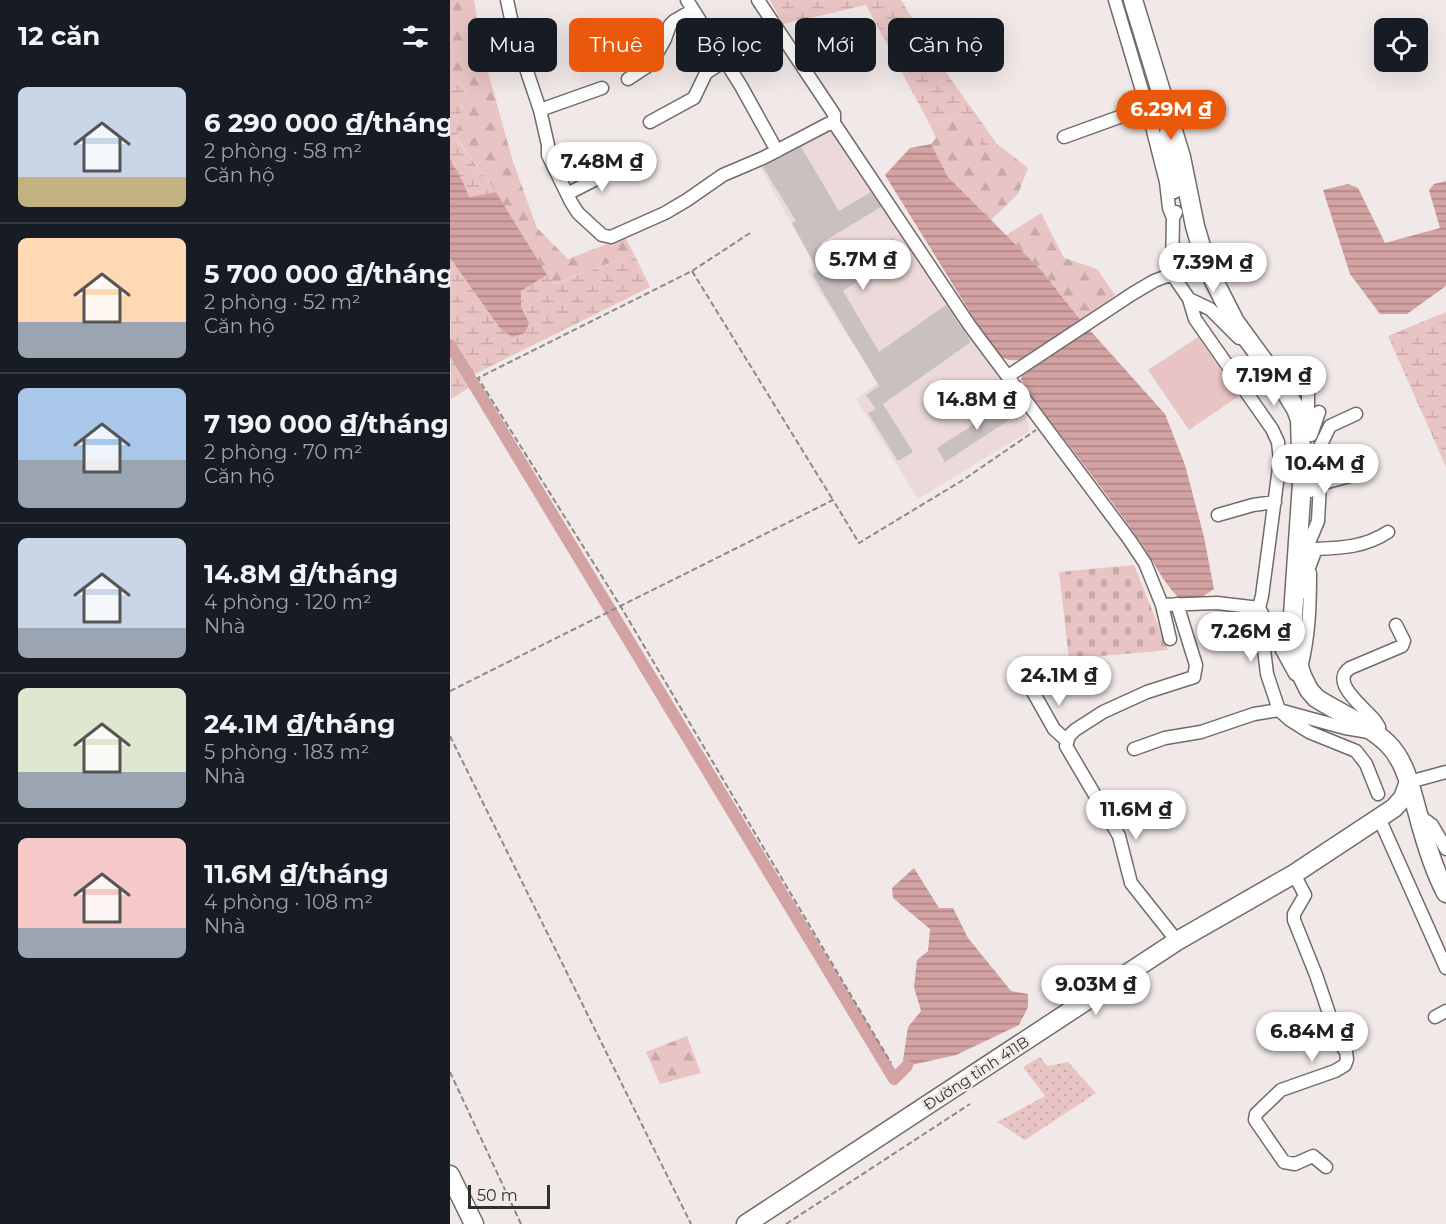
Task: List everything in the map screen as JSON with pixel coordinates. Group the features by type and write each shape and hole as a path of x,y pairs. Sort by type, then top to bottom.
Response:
{"main road":[{"path":"1121,2 1154,103 1181,157 1195,226 1207,267 1235,322 1296,409 1300,420 1303,570 1294,609 1295,654 1300,669 1309,690 1316,698 1376,733 1389,744 1409,782 1428,850 1446,893"},
{"name":"Đường tỉnh 411B","path":"746,1224 1177,941 1294,874 1394,808 1403,798 1409,782"},
{"path":"450,1175 474,1224"}],"street":[{"path":"507,0 520,53 540,110 548,155 578,213 602,235 612,237 665,213 723,175 834,123"},
{"path":"758,0 834,114 834,123 970,326 1138,552 1156,585 1170,639"},
{"path":"627,79 651,64 666,39 670,26 690,5 699,18"},
{"path":"650,122 694,98 708,72"},
{"path":"733,72 777,151"},
{"path":"540,110 602,88"},
{"path":"1064,137 1154,103"},
{"path":"1154,103 1177,201 1173,218 1172,274 1188,299 1195,319 1272,429 1278,442 1280,460 1259,608 1267,674 1279,710 1309,732 1356,751 1366,764 1378,794"},
{"path":"1154,103 1169,208 1173,218"},
{"path":"567,194 606,174 626,168"},
{"path":"1008,376 1132,294 1172,274"},
{"path":"1188,299 1210,309 1259,356"},
{"path":"1301,449 1308,424 1308,392"},
{"path":"1301,449 1319,412"},
{"path":"1302,483 1330,426 1356,414"},
{"path":"1300,507 1321,468"},
{"path":"1300,669 1307,643 1311,604 1303,570 1318,521 1320,484 1357,474"},
{"path":"1218,515 1253,505 1275,502"},
{"path":"1303,570 1316,549 1346,548 1373,542 1388,532"},
{"path":"1162,605 1226,603 1259,608"},
{"path":"1066,740 1075,730 1125,702 1194,677 1196,665 1177,604"},
{"path":"1259,608 1299,683 1309,690"},
{"path":"1134,749 1165,738 1201,732 1254,714 1279,710 1345,728 1376,733 1379,727 1347,692 1344,676 1347,670 1402,646 1404,641 1396,626"},
{"path":"1032,690 1054,729 1066,740 1071,756 1119,836 1131,883 1177,941"},
{"path":"1409,782 1446,772"},
{"path":"1417,814 1432,825 1446,849"},
{"path":"1378,818 1446,968"},
{"path":"1294,874 1305,894 1294,914 1294,920 1347,1059 1345,1065 1335,1071 1279,1091 1256,1114 1255,1120 1284,1162 1295,1164 1313,1156 1326,1167"}],"path":[{"path":"750,233 692,271 478,378 621,606 891,1063"},
{"path":"692,271 859,543 963,480 1043,425"},
{"path":"450,691 832,500"},
{"path":"450,736 691,1224"},
{"path":"450,1072 521,1224"},
{"path":"786,1224 970,1104"}],"shaded area":[{"path":"832,128 964,323 1029,424 1028,432 918,499 856,399 878,383 807,272 815,266 759,165"},
{"path":"931,144 948,177 1042,271 1081,321 1024,359 1007,359 993,349 885,175 910,148"},
{"path":"450,159 469,197 496,192 547,275 521,291 521,307 529,323 525,333 512,337 499,327 450,258"},
{"path":"1446,181 1446,286 1407,314 1380,314 1350,274 1323,190 1348,184 1358,188 1385,243 1440,228 1429,190 1434,184"},
{"path":"1087,327 1165,414 1185,465 1204,537 1214,589 1202,597 1178,597 1172,590 1144,547 1025,389 1021,379 1025,369"},
{"path":"914,868 939,908 953,908 968,938 1011,991 1028,994 1028,1007 1019,1025 956,1055 907,1066 903,1060 908,1027 921,1011 914,987 917,960 928,951 930,929 893,898 892,888"}],"green space":[{"path":"450,0 474,0 477,18 468,18 468,72 488,72 513,162 537,228 568,259 625,237 634,254 554,284 496,192 457,139 466,90 450,75"},
{"path":"770,0 901,0 912,18 888,18 888,46 876,24 876,18 873,18 866,5 809,18 795,18 795,21 783,24 783,18 780,18"},
{"path":"902,72 946,72 997,144 986,153 962,115 929,123"},
{"path":"450,73 466,90 457,140 496,192 469,197 450,159"},
{"path":"963,115 986,152 997,144 1028,168 1018,194 991,220 948,177 931,144 936,138 929,123"},
{"path":"1041,213 1064,258 1097,269 1115,295 1081,321 1042,271 1006,235"},
{"path":"634,254 650,287 467,378 472,386 451,399 450,258 499,327 512,336 521,307 521,291 547,275 555,284"},
{"path":"1446,312 1446,467 1388,336"},
{"path":"1198,337 1239,396 1189,430 1148,370"},
{"path":"1134,565 1168,650 1069,659 1059,572"},
{"path":"687,1036 701,1073 660,1084 646,1052"},
{"path":"1040,1057 1047,1066 1068,1062 1096,1093 1025,1140 997,1122 1045,1096 1023,1067"}],"building":[{"path":"801,147 839,211 871,192 881,207 821,243 839,274 893,238 902,251 843,291 879,352 946,305 971,342 883,404 913,452 898,461 868,413 876,409 866,395 879,386 812,274 818,271 792,223 796,221 763,167"},
{"path":"1010,401 1018,414 945,462 937,448"}],"waterway":[{"path":"450,345 894,1079 907,1066"}]}
